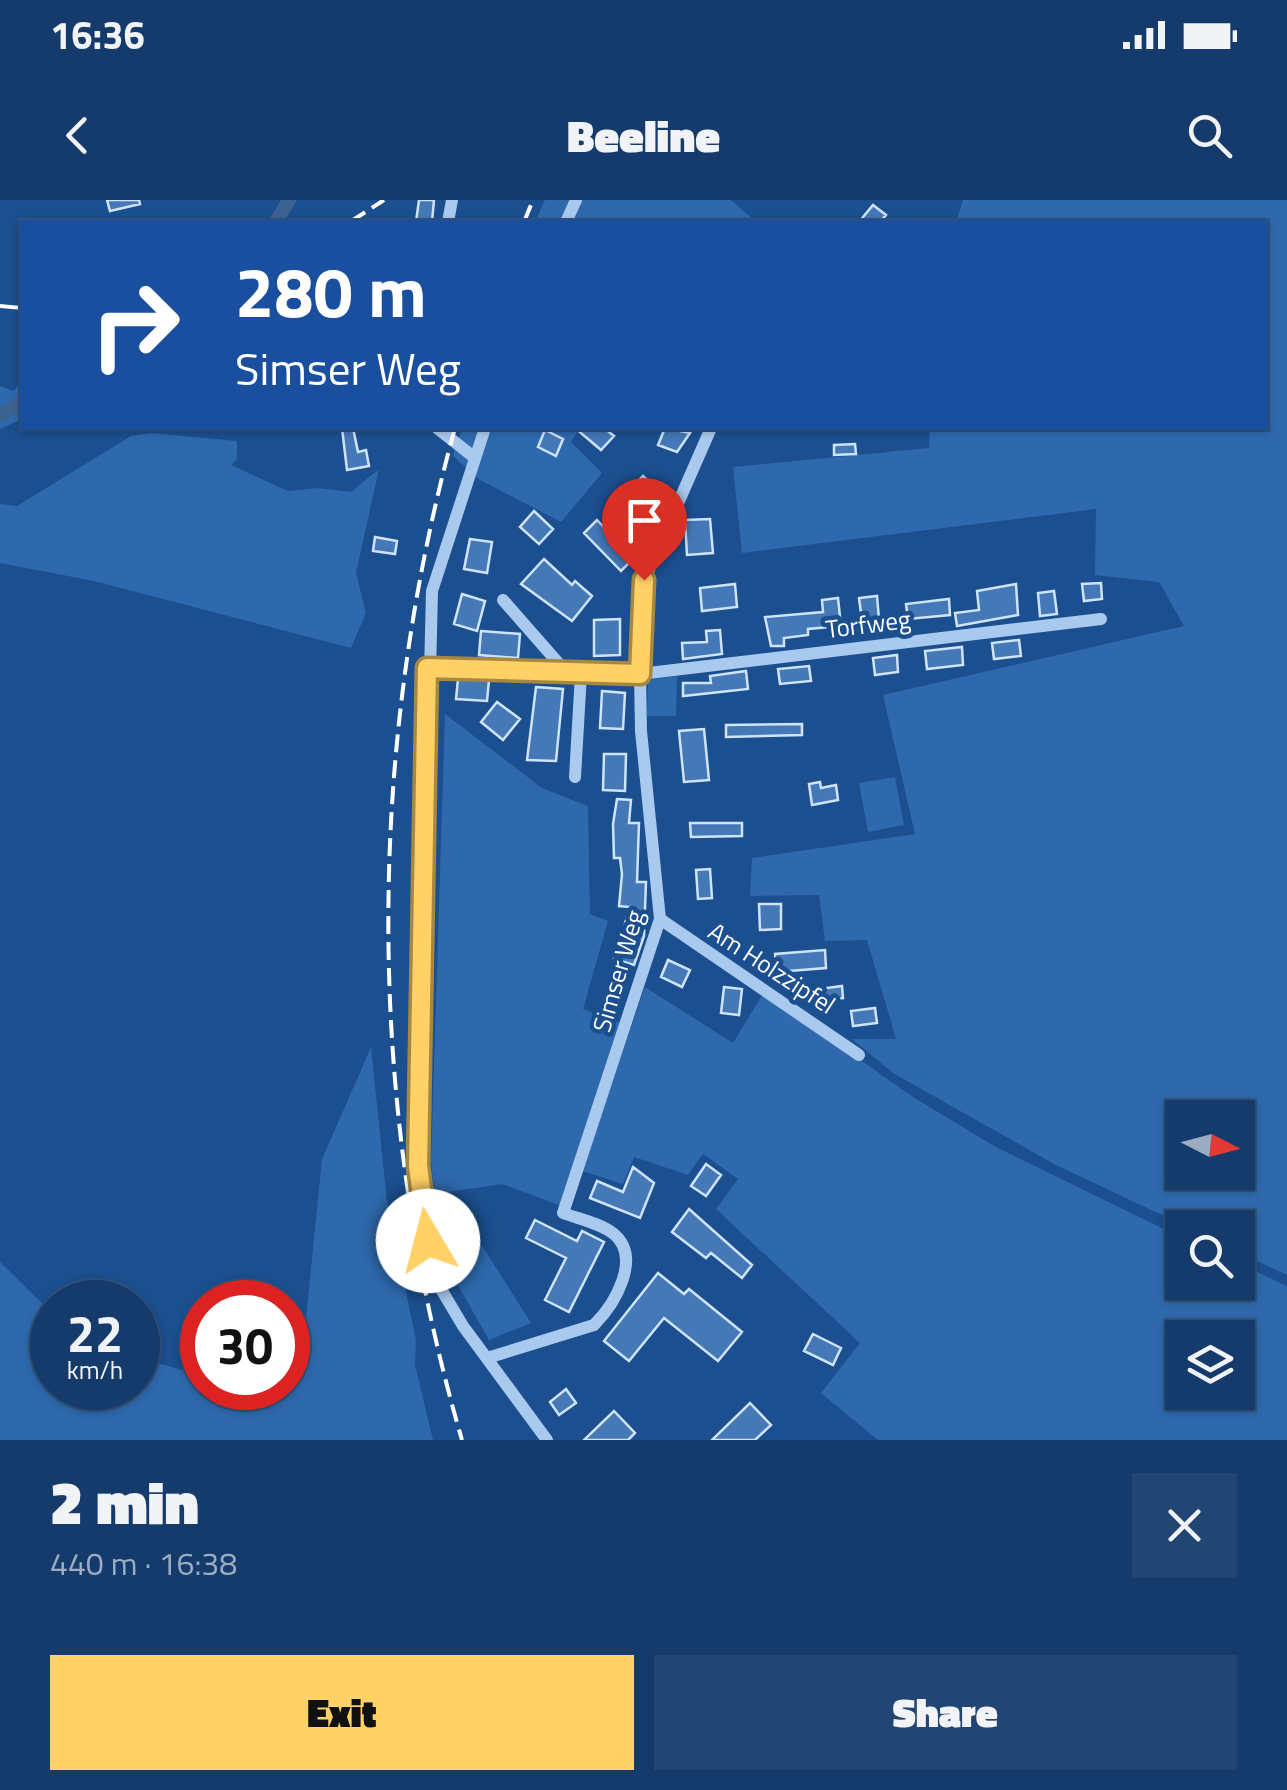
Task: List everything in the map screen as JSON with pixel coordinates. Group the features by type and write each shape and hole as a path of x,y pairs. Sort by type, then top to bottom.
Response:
{"street":[{"path":"439,430 474,458"},
{"path":"484,430 436,574 427,668 418,1166 438,1284 547,1440"},
{"name":"Simser Weg","path":"487,1358 586,1330 602,1318 624,1277 626,1258 616,1236 563,1213 660,919 641,731 644,580 710,430"},
{"path":"503,600 574,674 575,777"},
{"name":"Torfweg","path":"640,674 1101,619"},
{"path":"427,668 640,674"},
{"name":"Am Holzzipfel","path":"660,919 859,1055"}],"shaded area":[{"path":"545,200 731,200 754,220 536,220"},
{"path":"963,200 1287,200 1287,1275 1255,1260 1255,1210 1165,1210 1165,1217 1054,1164 893,1073 852,1039 896,1039 867,940 825,941 819,895 750,896 752,858 915,834 883,695 1184,626 1159,582 1095,575 1096,509 742,553 733,467 929,448 930,430 1268,430 1268,220 957,220"},
{"path":"20,384 20,420 0,429 0,386 13,391"},
{"path":"461,430 579,430 571,442 602,473 561,522 480,480 453,456"},
{"path":"151,433 237,441 237,459 231,465 288,491 318,488 351,492 379,469 356,573 366,613 351,648 94,581 0,563 0,504 17,506 131,436"},
{"path":"677,676 676,716 647,716 648,680"},
{"path":"445,714 542,788 588,806 590,914 608,921 583,1009 623,1023 559,1205 502,1184 448,1192 531,1323 489,1340 442,1257 431,1163"},
{"path":"895,777 904,825 868,832 859,783"},
{"path":"645,987 733,1043 764,992 913,1097 994,1146 1165,1230 1165,1300 1255,1300 1255,1271 1287,1286 1287,1440 878,1440 821,1393 860,1343 716,1209 738,1179 703,1154 688,1175 634,1157 623,1184 582,1171"},
{"path":"371,1047 387,1201 416,1340 415,1365 433,1440 0,1440 0,1262 30,1291 30,1410 160,1410 160,1364 180,1369 180,1410 310,1410 310,1280 322,1159"}],"building":[{"path":"107,200 139,200 140,204 110,211"},
{"path":"419,200 434,200 432,220 416,220"},
{"path":"873,205 886,215 882,220 861,220"},
{"path":"342,430 353,430 358,452 366,450 369,466 347,470"},
{"path":"545,430 563,439 556,456 538,447"},
{"path":"577,430 606,430 614,436 601,450"},
{"path":"664,430 690,433 677,452 658,445"},
{"path":"855,444 856,454 834,455 834,445"},
{"path":"643,476 659,491 640,511 624,496"},
{"path":"534,511 553,529 539,544 520,527"},
{"path":"710,519 713,553 687,555 685,520"},
{"path":"597,520 634,558 621,571 584,533"},
{"path":"375,537 397,541 395,554 373,551"},
{"path":"470,539 492,542 487,573 464,569"},
{"path":"544,559 572,585 575,581 592,596 572,621 521,584"},
{"path":"1101,583 1102,599 1084,601 1082,584"},
{"path":"735,584 737,607 702,611 700,588"},
{"path":"1016,584 1018,615 957,626 955,613 979,610 977,591"},
{"path":"1054,591 1057,614 1040,616 1038,593"},
{"path":"462,594 485,601 477,631 454,624"},
{"path":"877,596 879,619 862,621 859,598"},
{"path":"838,598 841,626 808,629 808,635 784,638 784,646 771,646 765,617 823,612 822,600"},
{"path":"949,599 950,615 908,619 906,604"},
{"path":"620,619 620,655 594,656 594,620"},
{"path":"720,630 722,654 683,659 682,643 707,642 706,631"},
{"path":"481,631 520,634 518,658 479,655"},
{"path":"1019,640 1021,656 994,659 992,643"},
{"path":"962,647 963,665 927,669 925,651"},
{"path":"897,655 898,672 875,675 873,658"},
{"path":"809,666 811,681 780,684 778,669"},
{"path":"746,671 748,689 683,696 683,683 711,683 710,676"},
{"path":"458,679 489,680 487,701 456,699"},
{"path":"536,687 563,689 556,761 527,760"},
{"path":"602,691 625,693 623,729 600,728"},
{"path":"497,702 520,719 503,740 481,722"},
{"path":"802,724 802,735 726,737 726,725"},
{"path":"704,729 709,780 684,782 679,731"},
{"path":"604,754 626,754 625,791 603,790"},
{"path":"820,782 821,788 836,785 838,800 812,805 809,784"},
{"path":"617,799 631,800 629,823 639,823 637,882 646,882 644,936 634,965 614,959 630,907 619,906 622,874 620,858 614,858 613,824"},
{"path":"690,823 742,823 742,836 691,837"},
{"path":"710,869 712,898 698,899 696,870"},
{"path":"759,904 781,904 781,929 760,930"},
{"path":"825,950 826,968 777,972 775,954"},
{"path":"668,960 690,970 682,987 661,977"},
{"path":"842,986 843,998 821,1000 819,989"},
{"path":"724,987 742,989 739,1015 721,1013"},
{"path":"875,1008 877,1023 853,1026 851,1011"},
{"path":"706,1164 721,1175 706,1196 691,1186"},
{"path":"633,1167 654,1183 640,1218 590,1198 597,1181 623,1192"},
{"path":"689,1209 752,1265 742,1278 711,1253 706,1258 672,1232"},
{"path":"535,1220 577,1241 582,1231 604,1242 569,1312 545,1300 566,1258 526,1238"},
{"path":"658,1273 684,1294 689,1289 742,1332 718,1361 664,1318 629,1361 604,1341"},
{"path":"813,1334 841,1348 833,1365 804,1351"},
{"path":"566,1389 576,1403 559,1415 550,1402"},
{"path":"750,1403 771,1425 755,1440 712,1440"},
{"path":"614,1411 635,1433 628,1440 584,1440"}],"waterway":[{"path":"277,220 289,200"},
{"path":"0,415 20,403"}],"railway":[{"path":"353,220 384,200"},
{"path":"525,220 533,200"},
{"path":"0,306 20,308"},
{"path":"455,430 425,552 404,679 392,806 388,934 394,1062 408,1190 430,1316 462,1440"}],"route":[{"path":"428,1241 418,1166 427,668 640,674 644,580"}]}
